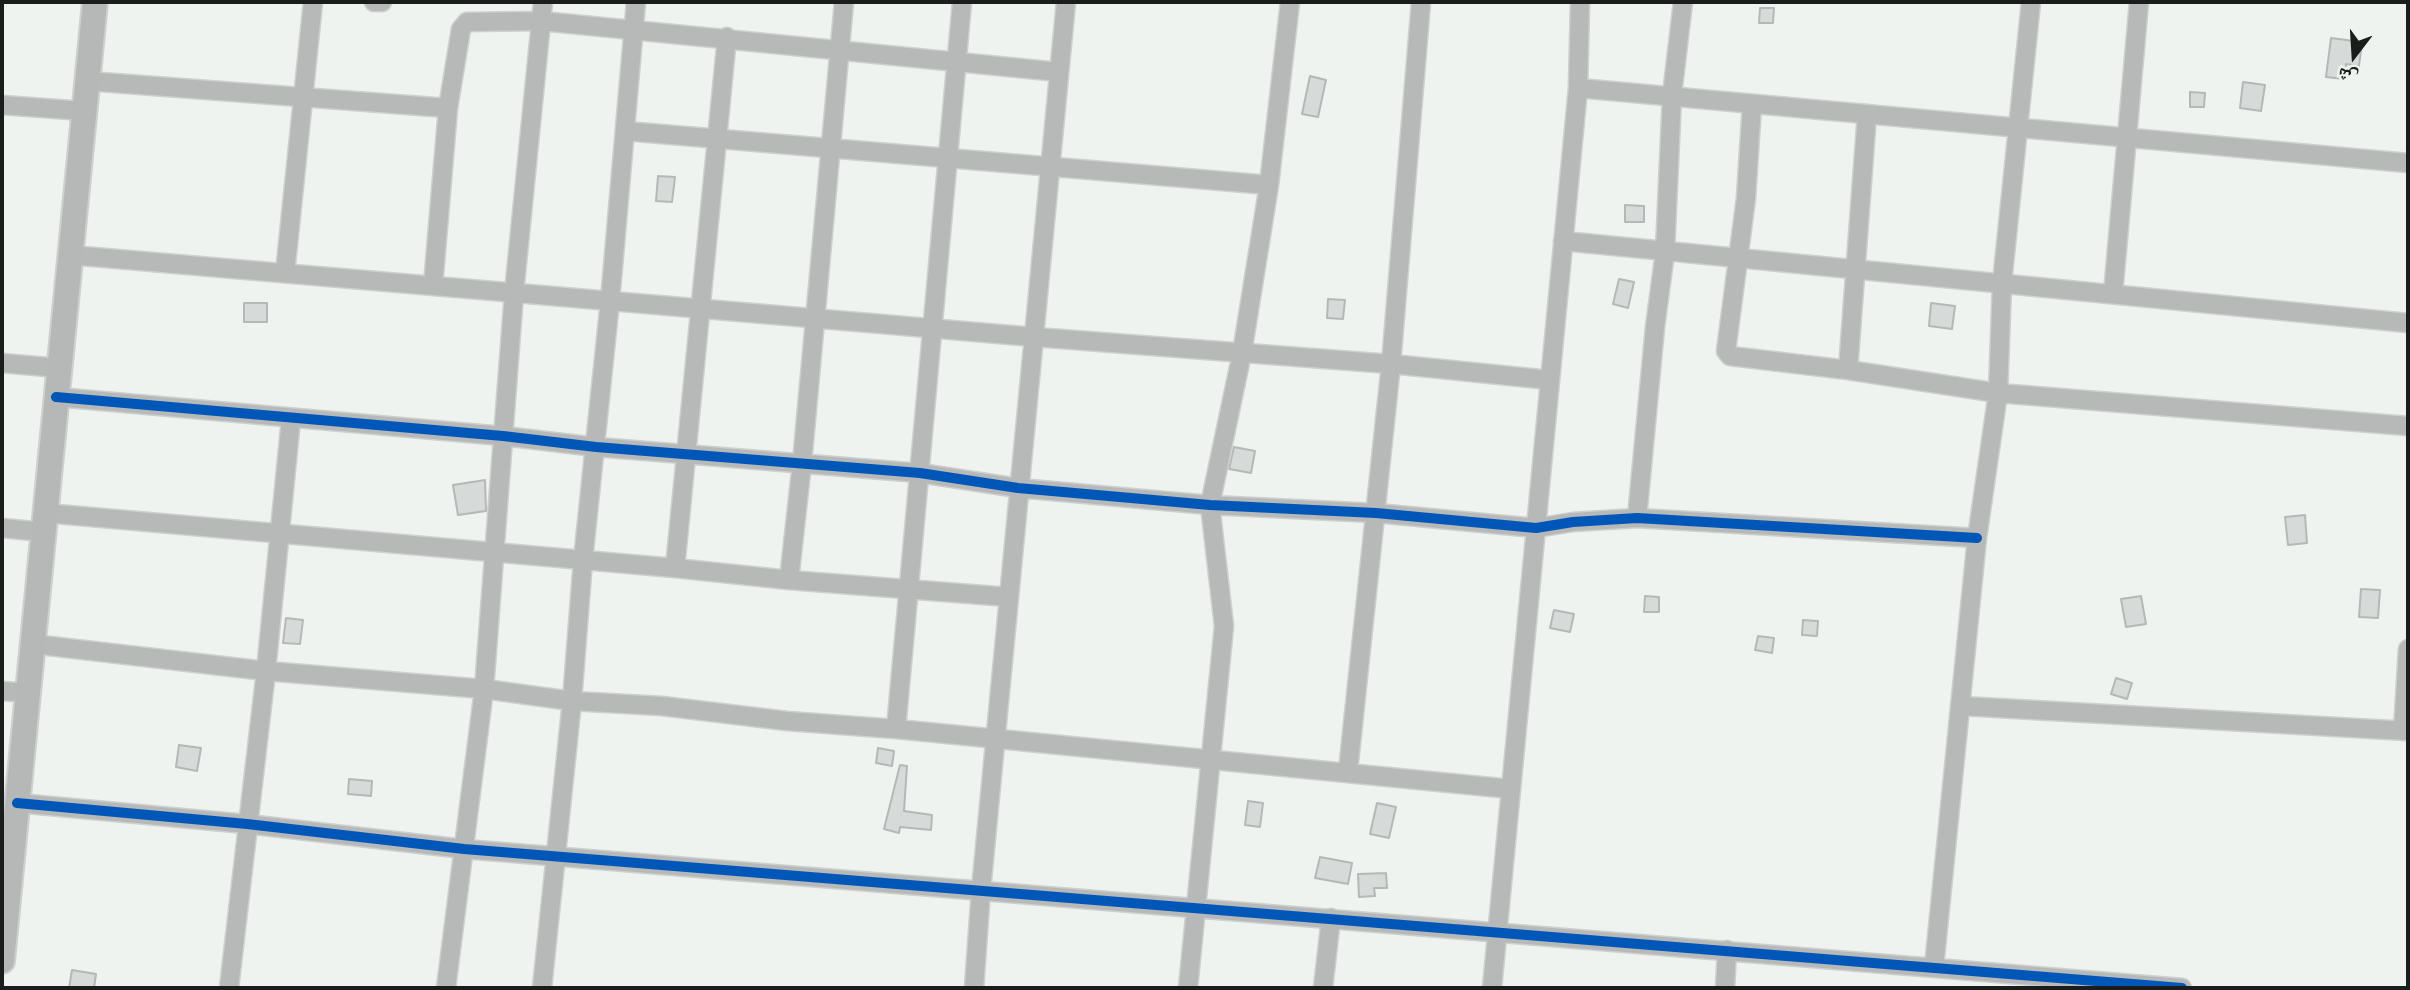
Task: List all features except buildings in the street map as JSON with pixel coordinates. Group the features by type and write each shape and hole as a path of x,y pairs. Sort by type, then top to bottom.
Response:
{"street":[{"path":"2,961 5,893 33,644 94,2"},
{"path":"285,273 313,2"},
{"path":"374,2 382,2"},
{"path":"446,988 484,689 513,293 543,2"},
{"path":"542,988 572,701 636,2"},
{"path":"789,580 803,463 844,2"},
{"path":"896,729 962,2"},
{"path":"974,988 1018,488 1066,2"},
{"path":"1188,988 1224,626 1210,505 1242,353 1269,185 1290,2"},
{"path":"1348,771 1391,364 1421,2"},
{"path":"1492,988 1578,88 1580,2"},
{"path":"1637,518 1665,252 1672,95 1683,2"},
{"path":"1934,967 1977,538 1998,393 2003,284 2031,2"},
{"path":"2113,294 2139,2"},
{"path":"433,286 449,108 461,29 471,21 541,21 727,37 1059,72"},
{"path":"676,568 727,37"},
{"path":"87,81 449,108"},
{"path":"1578,88 2408,163"},
{"path":"1752,104 1746,198 1726,351 1737,358 1847,370 1998,393 2408,426"},
{"path":"2,105 84,111"},
{"path":"1847,370 1867,114"},
{"path":"625,131 1269,185"},
{"path":"1563,241 2408,323"},
{"path":"70,255 1034,337 1391,364 1550,380"},
{"path":"2,363 59,368"},
{"path":"56,397 503,436 596,447 919,473 1018,488 1210,505 1376,513 1536,528 1573,522 1637,518 1977,538"},
{"path":"229,988 266,671 291,419"},
{"path":"2,528 44,522 278,533 789,580 1009,597"},
{"path":"33,644 266,671 484,689 572,701 662,706 786,721 1348,771 1511,789"},
{"path":"1962,706 2406,731 2408,649"},
{"path":"2,691 28,693"},
{"path":"17,803 247,824 464,849 1934,967 1992,980 2182,988"},
{"path":"1323,988 1331,918"},
{"path":"1724,988 1727,950"}],"cycle path":[{"path":"56,397 503,436 596,447 920,473 1018,488 1210,505 1376,513 1536,528 1573,522 1637,518 1977,538"},
{"path":"17,803 247,824 464,849 2182,988"}]}
